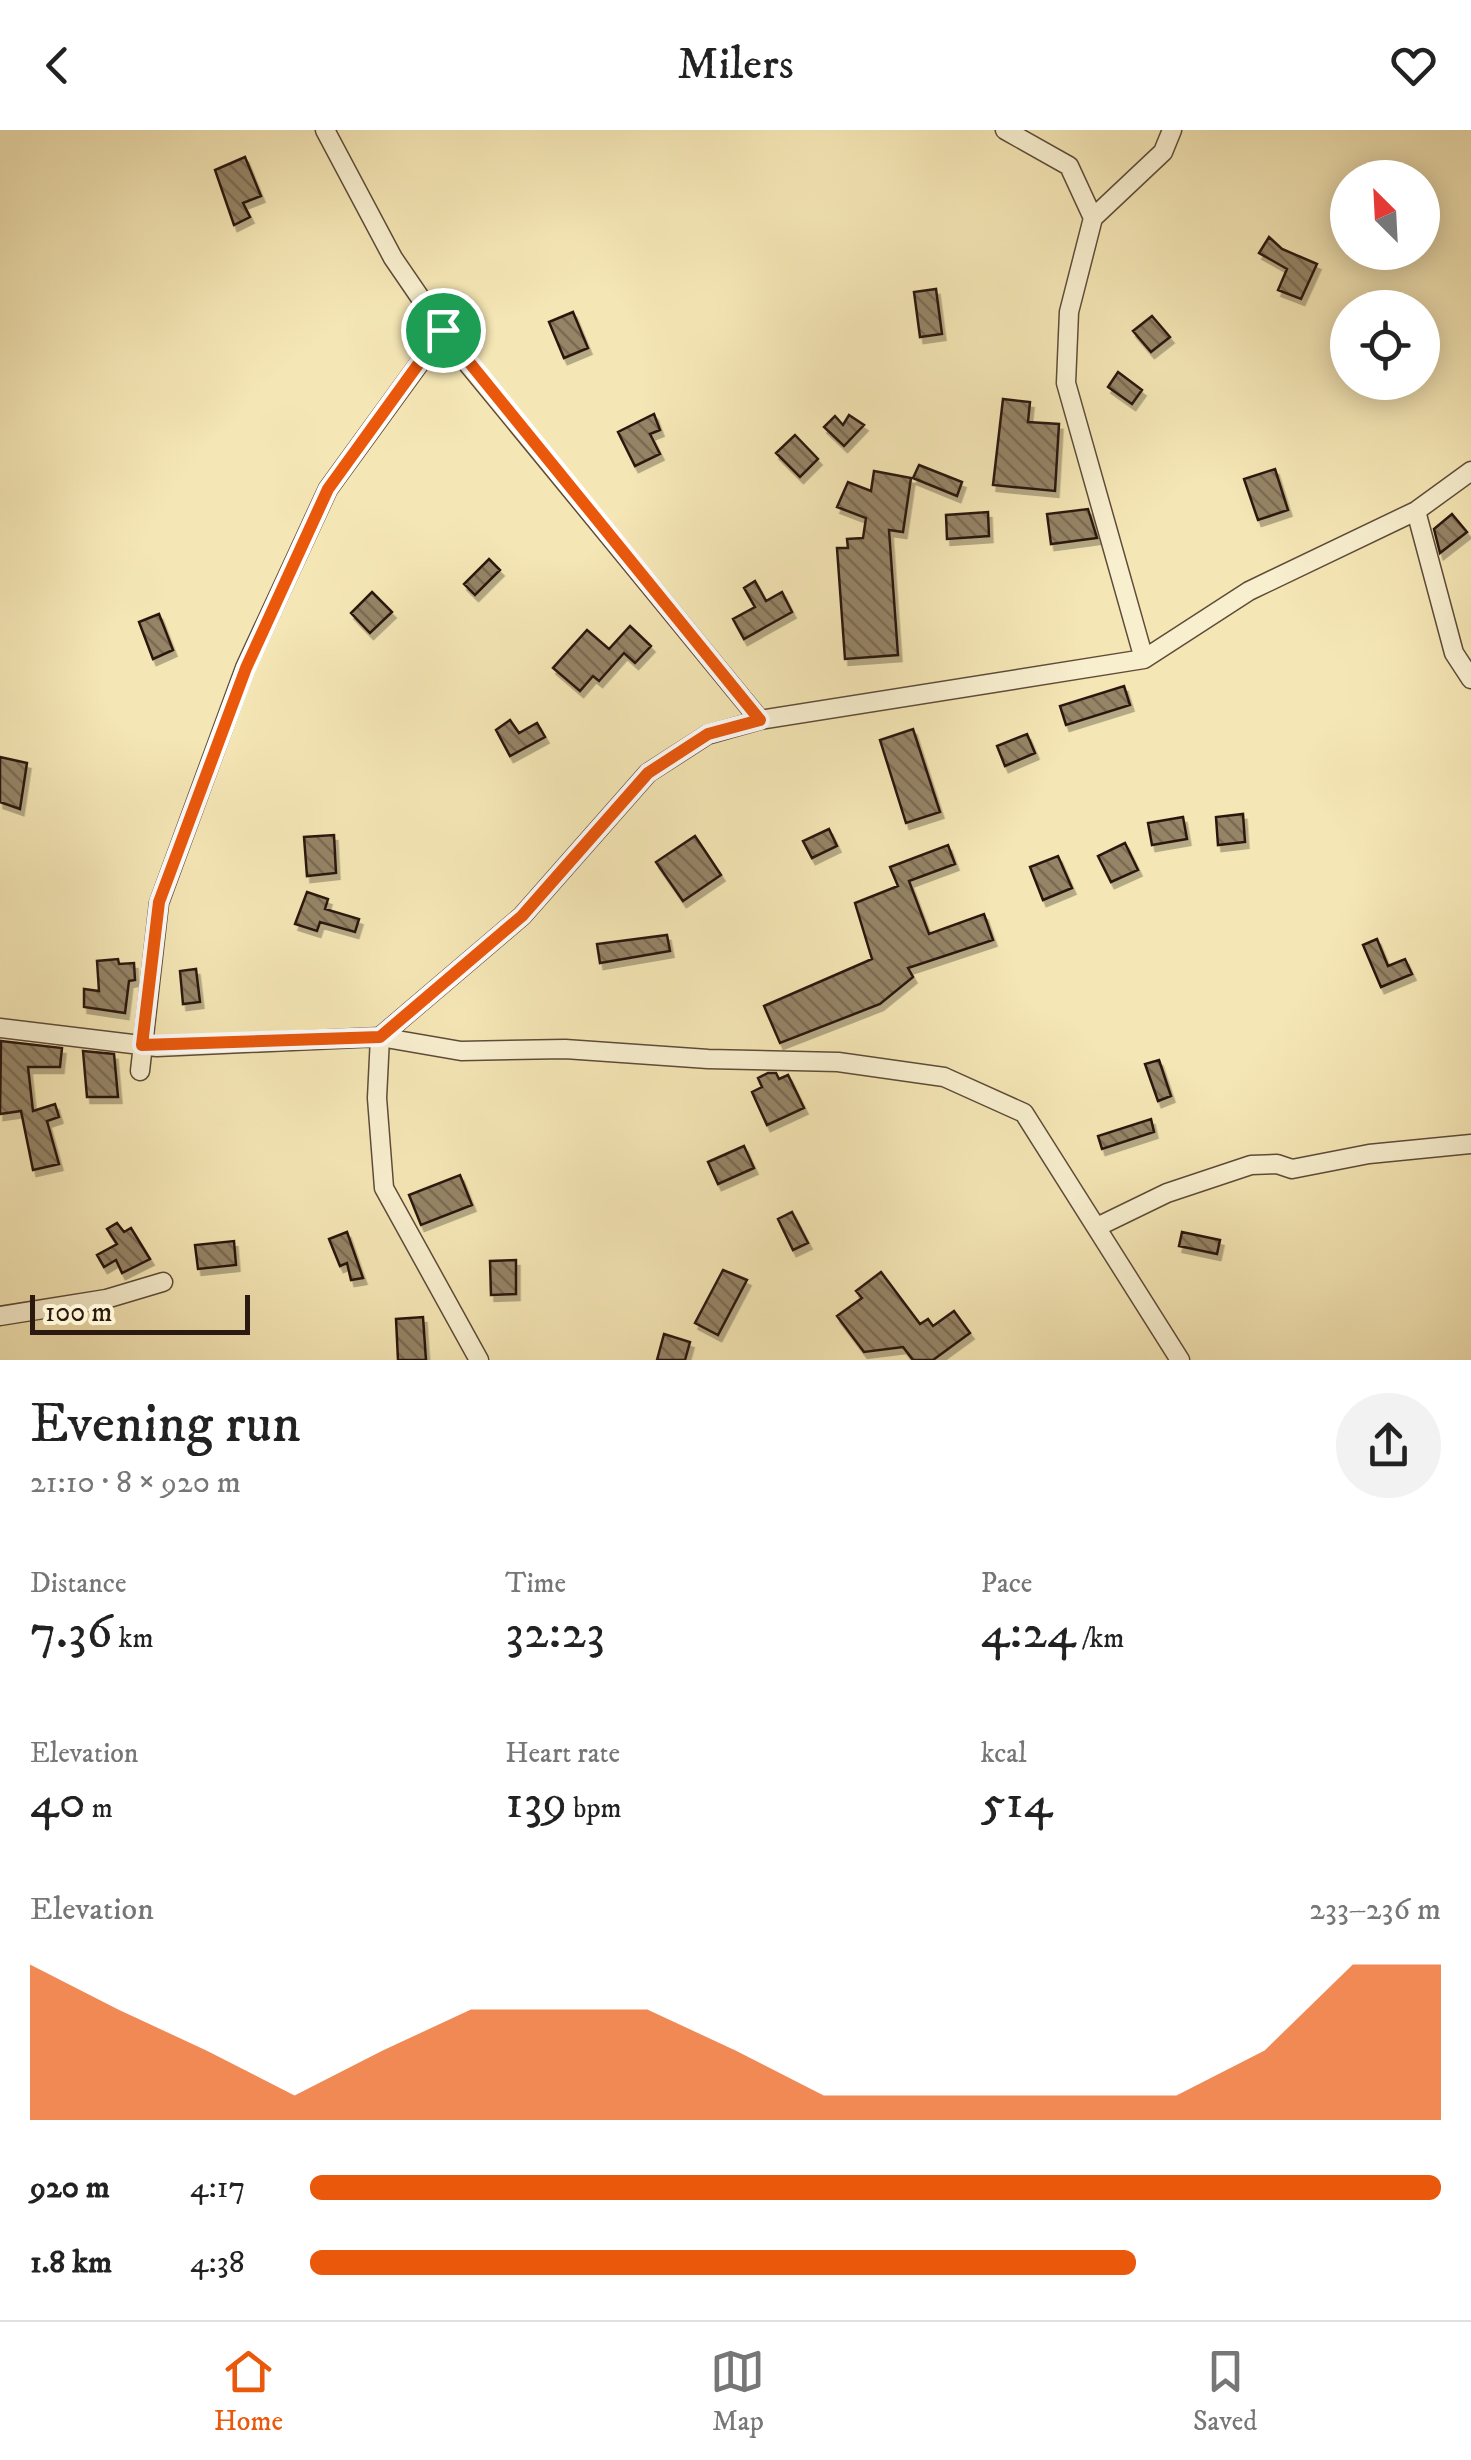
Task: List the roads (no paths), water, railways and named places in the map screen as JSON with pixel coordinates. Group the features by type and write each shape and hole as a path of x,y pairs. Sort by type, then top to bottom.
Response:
{"street":[{"path":"324,130 393,258 443,330 760,720"},
{"path":"1005,130 1069,166 1092,218"},
{"path":"1144,658 1066,384 1069,312 1092,218 1162,152 1172,130"},
{"path":"140,1071 159,902 246,668 328,489 443,330"},
{"path":"479,1360 384,1188 376,1098 380,1037 522,916 648,773 708,734 760,720 1144,658 1249,591 1416,511 1471,471"},
{"path":"1416,511 1454,652 1471,679"},
{"path":"0,1028 142,1045 380,1037 461,1051 566,1049 708,1060 838,1062 944,1077 1024,1114 1180,1360"},
{"path":"1096,1227 1168,1194 1251,1165 1278,1164 1292,1169 1369,1154 1471,1144"},
{"path":"0,1316 106,1299 163,1282"}]}
